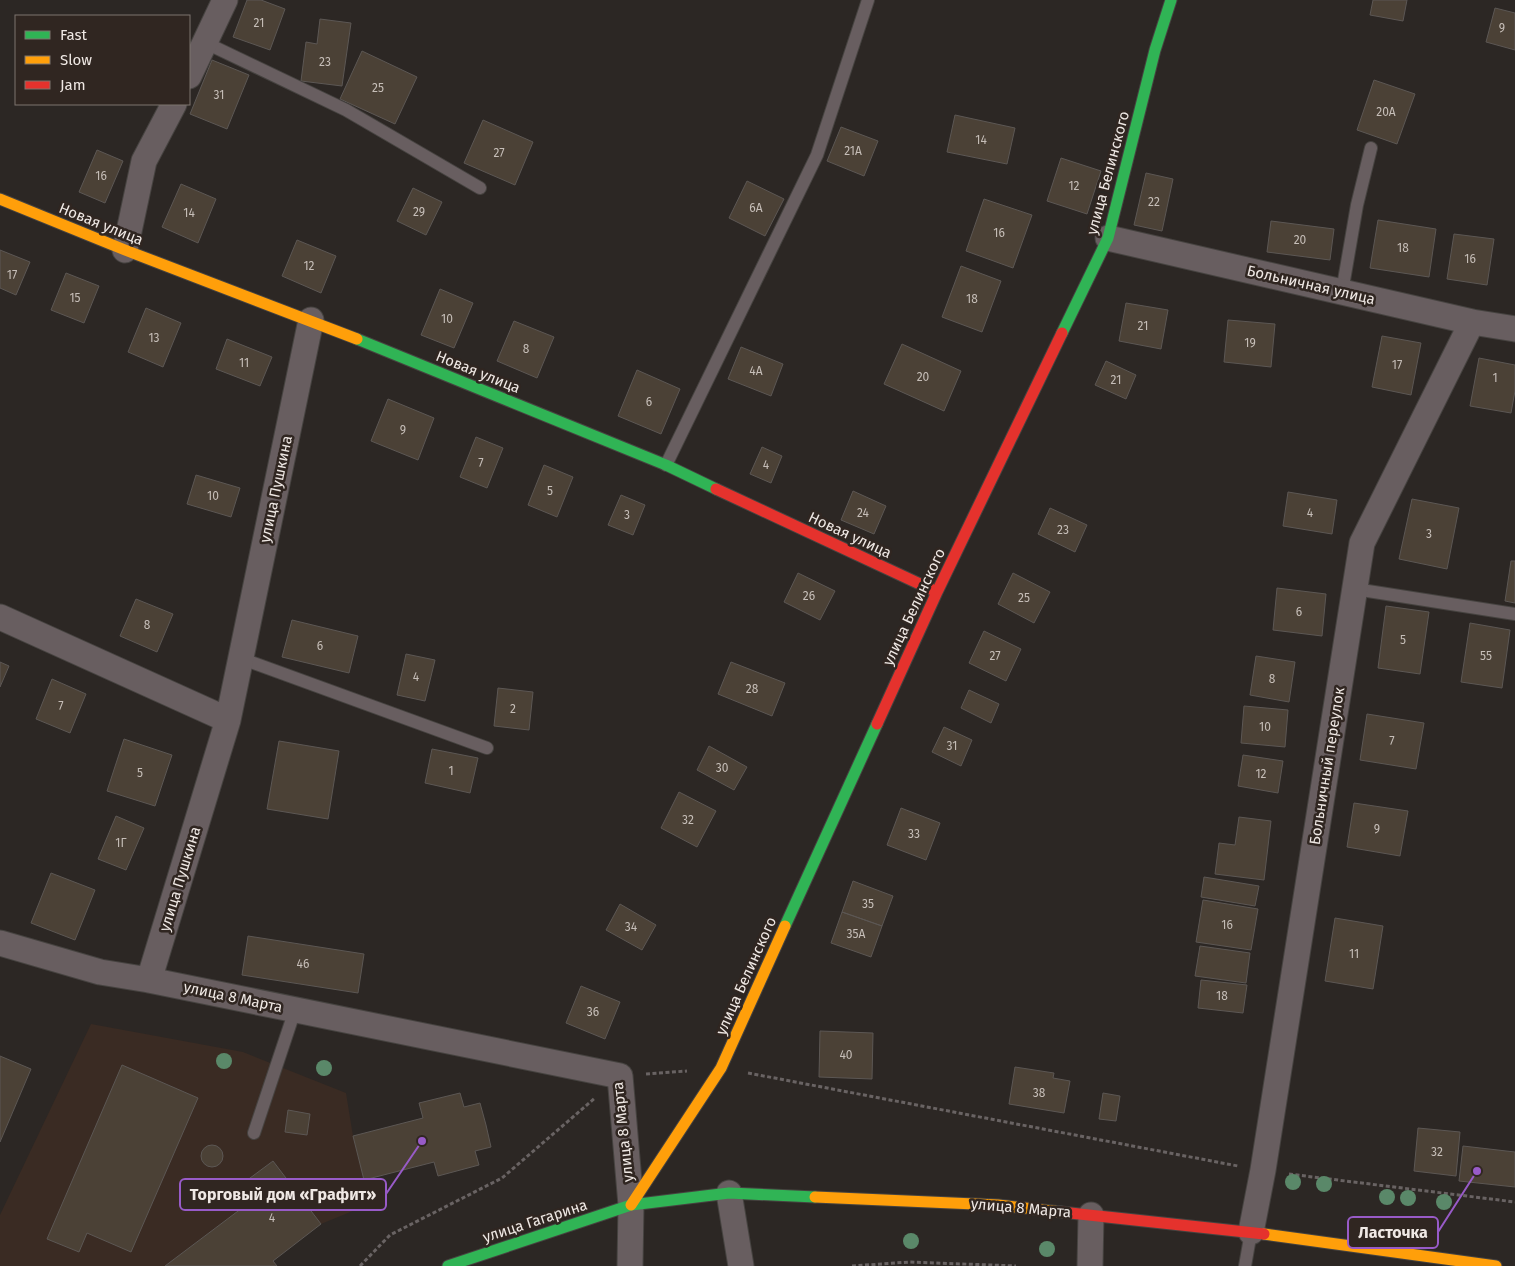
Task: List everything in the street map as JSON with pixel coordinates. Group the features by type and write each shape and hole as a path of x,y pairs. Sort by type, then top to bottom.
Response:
{"street":[{"path":"190,74 225,0"},
{"name":"улица Белинского","path":"631,1205 720,1068 937,592 1108,238 1154,50 1171,0"},
{"path":"125,250 144,160 173,105"},
{"name":"Новая улица","path":"0,199 125,250 312,320 666,465 937,592"},
{"name":"Больничная улица","path":"1108,238 1472,322 1515,329"},
{"name":"улица Пушкина","path":"149,980 228,720 312,320"},
{"name":"Больничный переулок","path":"1251,1232 1263,1170 1362,543 1472,322"},
{"path":"0,617 228,720"},
{"name":"улица 8 Марта","path":"1,945 100,972 149,980 620,1076 631,1205 729,1193 998,1205 1251,1232 1496,1266"},
{"path":"729,1193 741,1266"},
{"path":"630,1266 631,1205"},
{"name":"улица Гагарина","path":"448,1266 631,1205"},
{"name":"улица 8 Марта","path":"1090,1266 1091,1215"}],"lane":[{"path":"666,465 817,156 868,0"},
{"path":"206,43 346,110 480,188"},
{"path":"1342,292 1356,205 1371,148"},
{"path":"1355,589 1515,614"},
{"path":"240,658 487,748"},
{"path":"254,1133 295,1010"},
{"path":"1245,1266 1251,1232"}],"path":[{"path":"360,1266 390,1235 502,1178 620,1076 720,1068 1263,1170 1515,1202"},
{"path":"852,1266 910,1262 1016,1266"}],"shaded area":[{"path":"91,1024 243,1052 346,1093 353,1136 370,1204 321,1224 273,1161 246,1181 258,1196 165,1266 0,1266 0,1215"}],"building":[{"path":"247,0 261,0 285,9 270,50 233,37"},
{"path":"1373,0 1407,0 1403,21 1370,15"},
{"path":"1495,8 1515,13 1515,50 1486,42"},
{"path":"320,19 351,23 342,86 301,81 306,42 317,44"},
{"path":"362,51 417,77 395,124 340,99"},
{"path":"212,60 249,75 227,129 190,114"},
{"path":"1374,80 1415,94 1397,144 1357,130"},
{"path":"955,115 1015,128 1007,164 947,152"},
{"path":"483,120 533,142 515,185 464,163"},
{"path":"841,127 878,141 864,176 827,161"},
{"path":"97,150 123,161 105,203 79,192"},
{"path":"1061,158 1101,171 1087,214 1047,201"},
{"path":"1146,173 1173,179 1162,231 1134,225"},
{"path":"747,181 784,199 765,236 729,218"},
{"path":"181,184 216,199 198,243 162,227"},
{"path":"413,188 442,202 426,235 397,221"},
{"path":"984,199 1032,215 1013,268 966,251"},
{"path":"1378,220 1436,229 1429,277 1370,268"},
{"path":"1271,221 1334,229 1330,260 1267,252"},
{"path":"1454,234 1494,239 1487,285 1447,279"},
{"path":"297,240 336,256 321,293 282,276"},
{"path":"0,250 30,262 16,295 0,288"},
{"path":"961,266 1001,281 982,332 942,317"},
{"path":"66,273 99,286 84,323 51,310"},
{"path":"440,289 473,303 454,348 421,335"},
{"path":"1126,303 1168,310 1161,349 1119,341"},
{"path":"146,308 181,323 163,367 128,352"},
{"path":"1228,320 1275,324 1271,367 1224,362"},
{"path":"514,321 554,337 537,378 497,361"},
{"path":"1382,336 1421,343 1411,395 1372,387"},
{"path":"227,339 272,357 260,386 216,369"},
{"path":"902,344 961,371 944,411 884,384"},
{"path":"741,347 783,364 771,396 728,379"},
{"path":"1479,358 1515,365 1515,391 1511,413 1470,406"},
{"path":"1106,361 1136,375 1126,399 1095,385"},
{"path":"637,370 680,389 661,434 618,416"},
{"path":"388,399 434,418 418,460 371,441"},
{"path":"476,437 503,448 487,488 460,477"},
{"path":"762,447 782,456 771,483 750,474"},
{"path":"544,465 573,477 557,517 528,505"},
{"path":"196,475 240,488 231,517 187,504"},
{"path":"853,491 886,506 874,534 841,520"},
{"path":"1288,492 1337,500 1332,534 1283,526"},
{"path":"621,495 645,505 633,535 608,525"},
{"path":"1412,499 1459,508 1447,569 1399,559"},
{"path":"1050,508 1087,525 1075,552 1038,534"},
{"path":"1511,561 1515,561 1515,603 1505,601"},
{"path":"798,573 835,591 820,620 784,602"},
{"path":"1013,573 1050,592 1034,623 998,604"},
{"path":"1277,588 1326,594 1322,636 1273,630"},
{"path":"136,599 173,614 157,652 120,636"},
{"path":"1386,606 1429,612 1420,674 1378,668"},
{"path":"292,620 358,636 349,673 282,657"},
{"path":"1470,623 1510,630 1502,688 1461,682"},
{"path":"984,631 1021,649 1006,681 969,663"},
{"path":"406,654 435,660 425,701 397,695"},
{"path":"1256,656 1295,662 1289,702 1250,695"},
{"path":"0,662 9,666 0,687"},
{"path":"731,662 785,683 772,716 718,694"},
{"path":"52,679 86,694 70,733 36,719"},
{"path":"498,688 533,692 529,730 494,726"},
{"path":"969,690 999,704 991,723 961,708"},
{"path":"1244,706 1288,710 1285,747 1241,743"},
{"path":"1367,714 1424,723 1416,769 1360,760"},
{"path":"944,727 972,740 961,766 932,752"},
{"path":"124,739 172,755 155,806 107,791"},
{"path":"279,741 339,751 328,819 267,809"},
{"path":"709,746 747,767 734,790 697,770"},
{"path":"432,749 478,758 470,793 425,783"},
{"path":"1243,755 1283,761 1278,793 1238,786"},
{"path":"679,792 716,811 697,847 661,828"},
{"path":"1354,803 1408,811 1400,856 1347,847"},
{"path":"901,808 940,823 926,860 887,845"},
{"path":"116,816 144,828 126,870 98,859"},
{"path":"1239,817 1271,821 1264,880 1215,874 1219,843 1235,845"},
{"path":"51,873 95,890 75,940 31,923"},
{"path":"1204,877 1259,886 1255,906 1201,897"},
{"path":"853,881 893,896 882,926 842,912"},
{"path":"1203,900 1258,909 1251,950 1196,942"},
{"path":"620,904 656,925 642,950 606,930"},
{"path":"842,912 882,926 871,957 831,943"},
{"path":"1335,918 1383,926 1373,989 1325,981"},
{"path":"248,936 364,954 358,993 242,975"},
{"path":"1200,946 1250,953 1246,983 1195,976"},
{"path":"1201,980 1247,985 1243,1013 1198,1008"},
{"path":"581,986 620,1002 605,1039 566,1023"},
{"path":"820,1031 873,1033 872,1079 819,1077"},
{"path":"0,1056 31,1069 0,1142"},
{"path":"122,1065 198,1098 131,1252 87,1233 79,1252 47,1239"},
{"path":"1015,1067 1054,1073 1053,1078 1070,1081 1064,1113 1009,1104"},
{"path":"460,1093 464,1107 480,1103 486,1125 491,1147 475,1151 479,1165 438,1176 434,1162 364,1180 353,1136 423,1118 419,1103"},
{"path":"1103,1093 1120,1096 1116,1121 1099,1119"},
{"path":"288,1110 310,1114 307,1135 285,1132"},
{"path":"1418,1128 1460,1132 1456,1176 1414,1171"},
{"path":"212,1145 220,1148 223,1156 220,1164 212,1167 204,1164 201,1156 204,1148"},
{"path":"1463,1146 1515,1152 1515,1187 1459,1181"},
{"path":"273,1161 321,1224 273,1261 277,1266 165,1266 258,1196 246,1181"}],"traffic: fast":[{"path":"1062,333 1108,238 1155,50 1171,0"},
{"path":"357,339 666,465 716,489"},
{"path":"785,926 877,724"},
{"path":"448,1266 631,1205 729,1193 815,1197"}],"traffic: slow":[{"path":"0,199 125,250 357,339"},
{"path":"631,1205 721,1068 785,926"},
{"path":"815,1197 998,1205 1061,1212"},
{"path":"1264,1234 1496,1266"}],"traffic: jam":[{"path":"877,724 937,592 1062,333"},
{"path":"716,489 937,592"},
{"path":"1061,1212 1264,1234"}],"place":[{"name":"Торговый дом «Графит»","path":"422,1141"},
{"name":"Ласточка","path":"1477,1171"}]}
